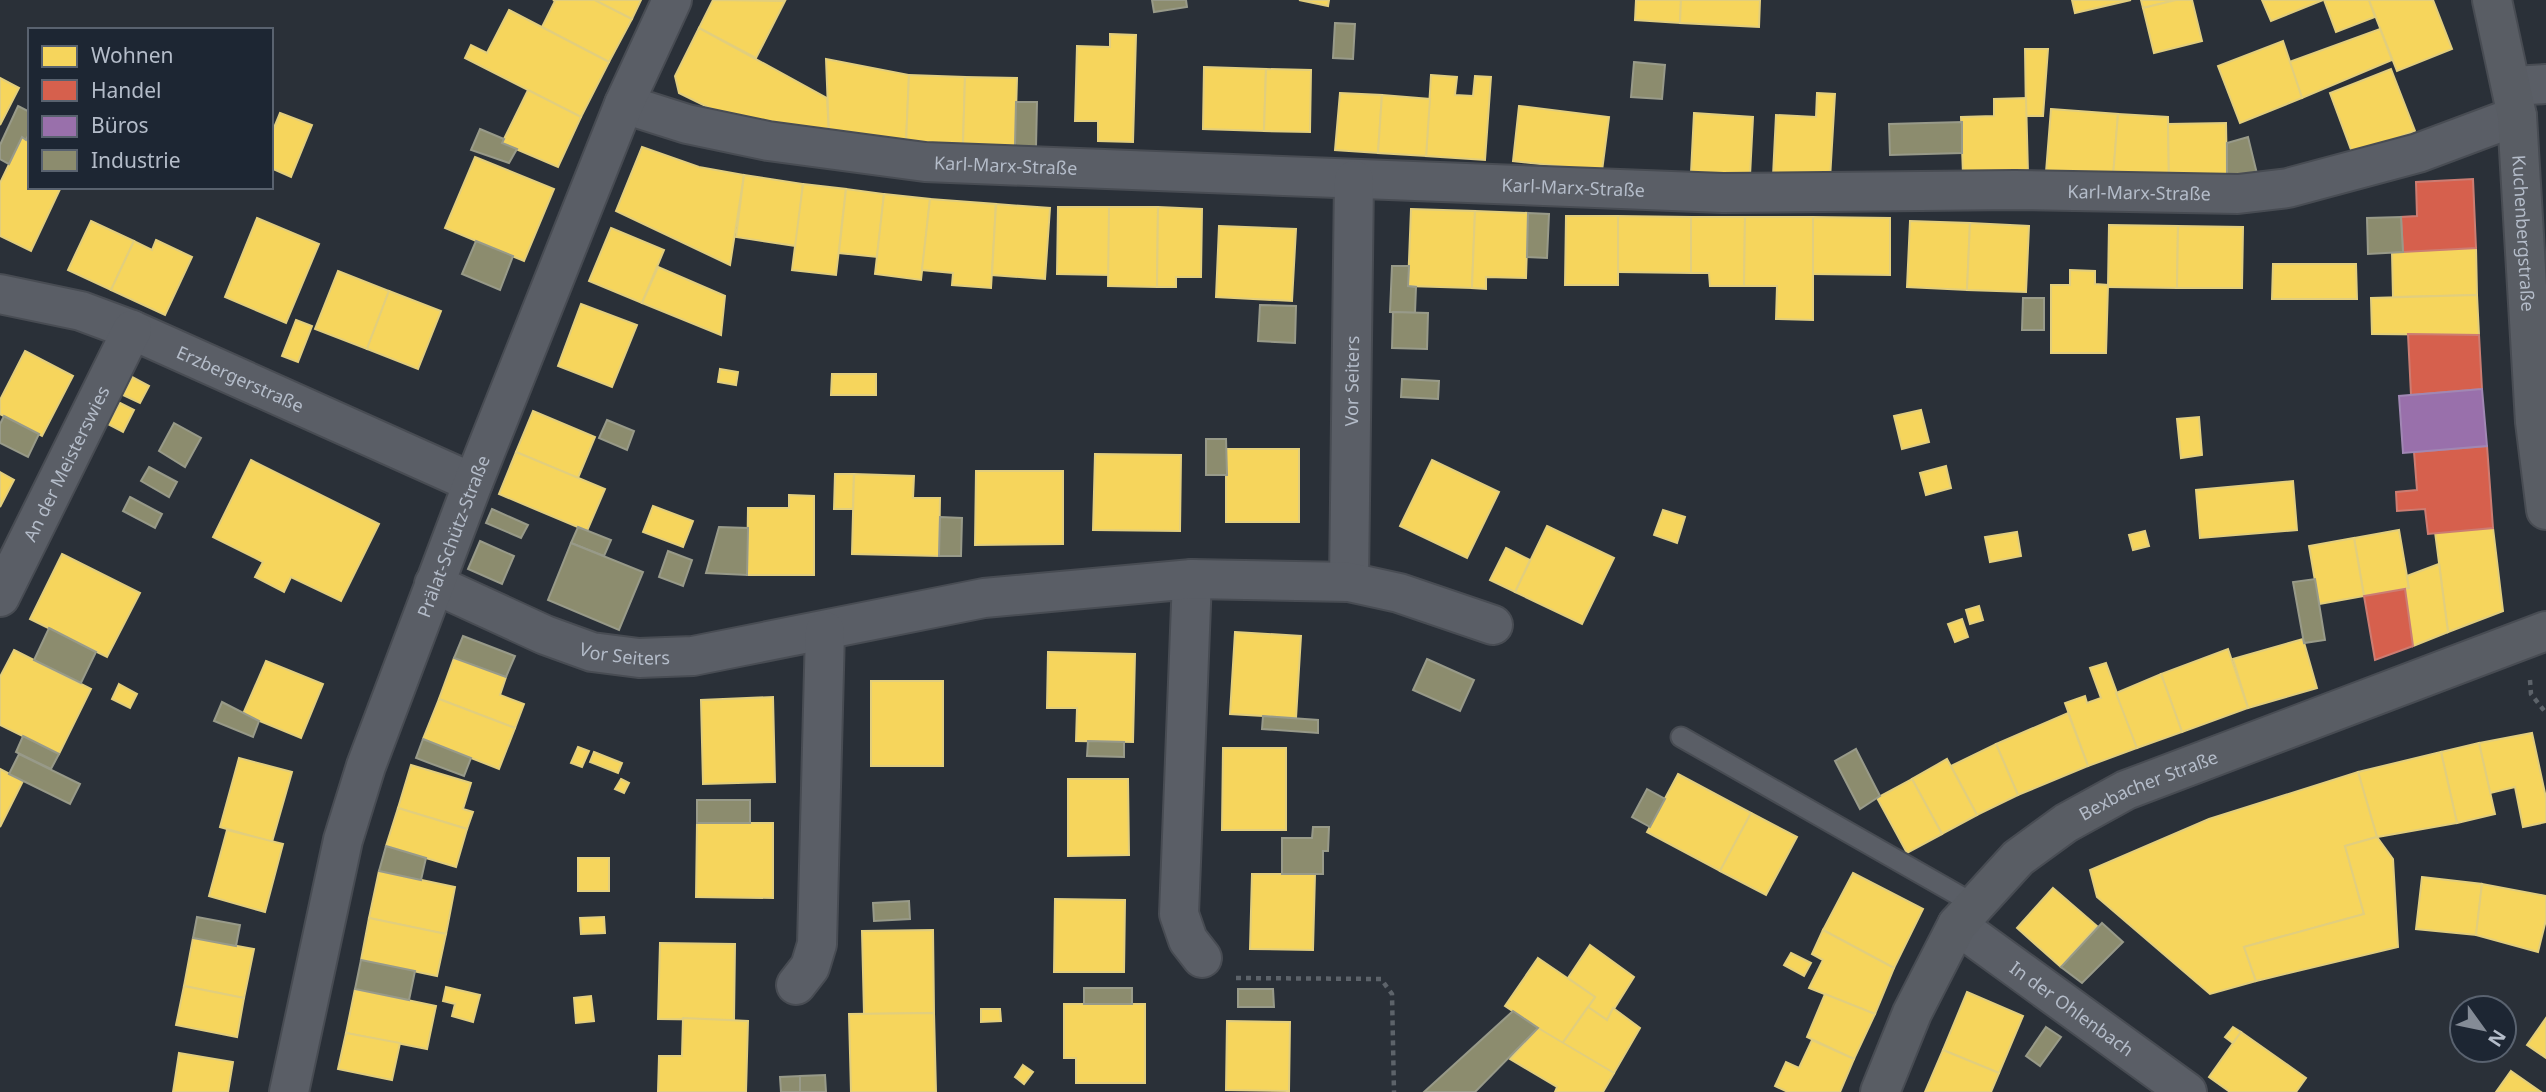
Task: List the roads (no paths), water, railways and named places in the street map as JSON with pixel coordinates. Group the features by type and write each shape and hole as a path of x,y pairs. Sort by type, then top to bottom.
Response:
{"street":[{"name":"Prälat-Schütz-Straße","path":"289,1092 343,840 366,766 473,483 624,104 672,0"},
{"name":"Kuchenbergstraße","path":"2492,0 2525,95 2535,422 2546,510"},
{"name":"Karl-Marx-Straße","path":"624,104 687,124 768,141 925,162 1723,193 2015,190 2238,194 2288,188 2418,153 2525,95"},
{"name":"Vor Seiters","path":"1349,582 1354,180"},
{"name":"Erzbergerstraße","path":"0,294 81,311 132,330 473,483"},
{"name":"An der Meisterswies","path":"0,597 132,330"},
{"name":"Vor Seiters","path":"434,584 580,648 639,658 693,656 984,598 1192,579 1349,582 1399,593 1493,625"},
{"path":"1192,579 1179,914 1188,940 1202,958"},
{"path":"796,985 810,967 817,944 825,631"},
{"name":"Bexbacher Straße","path":"1880,1092 1912,1013 1965,914 2018,858 2066,823 2126,790 2546,631"},
{"name":"In der Ohlenbach","path":"1965,914 2187,1092"}],"lane":[{"path":"1681,737 1965,914"}]}
